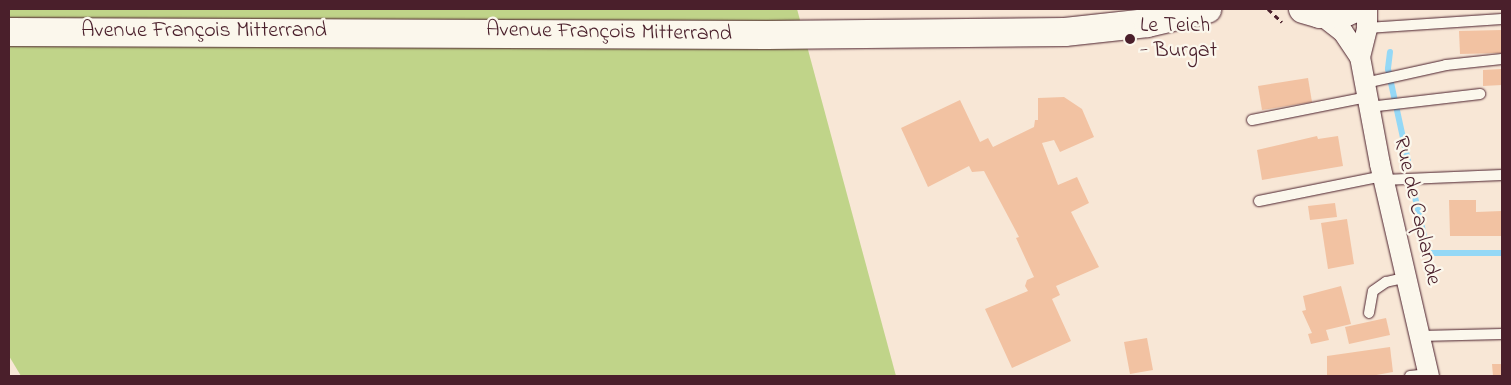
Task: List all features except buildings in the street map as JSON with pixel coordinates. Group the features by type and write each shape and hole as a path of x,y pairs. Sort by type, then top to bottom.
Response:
{"main road":[{"name":"Avenue François Mitterrand","path":"1148,23 1179,9"},
{"name":"Avenue François Mitterrand","path":"9,30 70,32 767,35 1065,32 1148,23 1207,9"},
{"path":"1311,11 1362,15"}],"street":[{"name":"Rue de Caplande","path":"1311,11 1344,32 1360,57"},
{"name":"Rue de Caplande","path":"1362,15 1360,57 1383,178 1421,336 1422,376"}],"lane":[{"path":"1362,15 1502,19"},
{"path":"1252,120 1367,96 1446,65 1502,59"},
{"path":"1367,96 1480,94"},
{"path":"1258,201 1383,178 1502,175"},
{"path":"1369,313 1373,291 1386,282 1407,277"},
{"path":"1421,336 1502,334"}],"green space":[{"path":"9,9 797,9 896,376 21,376 9,356"}],"waterway":[{"path":"1390,52 1388,69 1408,161"},
{"path":"1415,197 1428,253 1502,253"}],"place":[{"name":"Le Teich - Burgat","path":"1130,39"}]}
